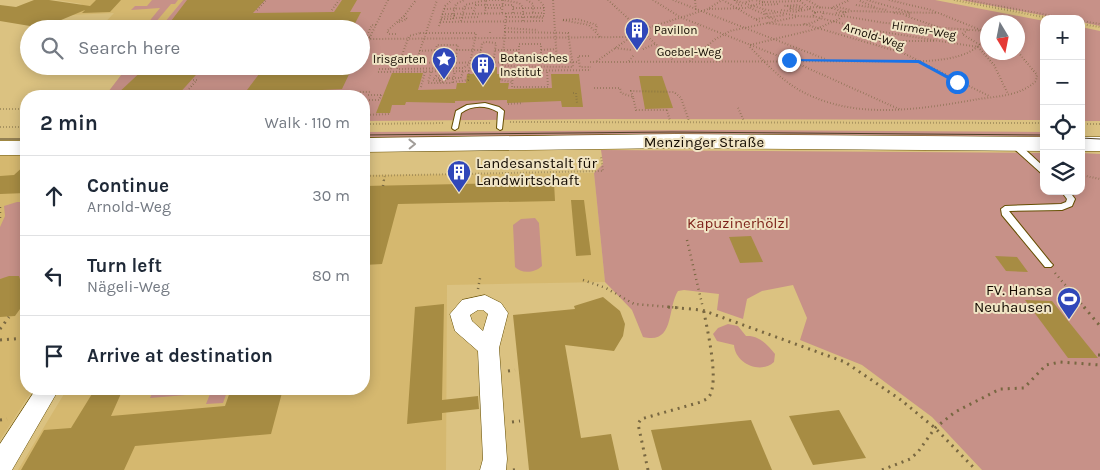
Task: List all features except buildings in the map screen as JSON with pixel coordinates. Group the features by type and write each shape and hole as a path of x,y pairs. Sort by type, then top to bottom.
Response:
{"main road":[{"name":"Menzinger Straße","path":"370,129 500,125 1040,129"},
{"path":"1085,129 1100,130"},
{"path":"0,132 20,132"},
{"name":"Menzinger Straße","path":"370,145 675,142 1040,144"},
{"path":"1085,144 1100,144"},
{"path":"0,148 20,148"}],"street":[{"path":"488,348 495,459 493,470"},
{"path":"0,466 44,395"}],"lane":[{"path":"1013,144 1040,168"},
{"path":"1048,265 1005,213 1005,209 1062,207 1069,204 1071,199 1068,195"}],"path":[{"path":"257,10 266,0"},
{"path":"332,10 339,0"},
{"path":"370,36 388,0"},
{"path":"389,34 387,30 396,23 406,20 407,18 404,16 416,0"},
{"path":"415,63 437,0"},
{"path":"439,26 444,9 452,0"},
{"path":"452,14 456,4 464,0"},
{"path":"462,21 464,8 467,4 486,0 519,2 524,8"},
{"path":"484,14 486,0"},
{"path":"502,13 504,0"},
{"path":"527,0 533,4 533,13"},
{"path":"539,0 544,8 544,26"},
{"path":"554,0 557,62"},
{"path":"608,0 674,61"},
{"path":"653,0 680,17 789,60 902,111"},
{"path":"673,0 740,28 826,60"},
{"path":"695,0 696,10"},
{"path":"597,62 628,37 641,30 700,11 723,0 760,23 804,24 821,18 824,12"},
{"path":"735,0 796,17"},
{"path":"735,0 737,4 790,24"},
{"path":"745,2 754,0 779,3 789,0 822,8 831,8 850,0"},
{"path":"776,0 784,6 812,2"},
{"path":"789,0 791,6 789,10"},
{"path":"807,0 822,8 824,12"},
{"path":"867,0 913,13"},
{"path":"890,0 938,13 980,29"},
{"path":"954,0 1040,16"},
{"path":"966,0 1047,15"},
{"path":"805,4 814,12 834,13 852,10 860,1 940,27"},
{"path":"708,8 749,8 756,7 763,2 779,3"},
{"path":"444,9 474,8 476,5 494,4 511,4 514,8 544,8"},
{"path":"493,14 494,4"},
{"path":"798,5 802,9"},
{"path":"856,5 879,8"},
{"path":"782,10 784,6"},
{"path":"791,6 802,9"},
{"path":"836,7 852,10 938,13"},
{"path":"473,14 474,8"},
{"path":"485,8 502,8"},
{"path":"513,13 514,8"},
{"path":"523,21 524,8"},
{"path":"831,8 845,12"},
{"path":"763,9 768,15"},
{"path":"772,11 810,9"},
{"path":"813,16 814,12"},
{"path":"750,45 768,38 834,22 845,12"},
{"path":"904,16 910,15 909,12"},
{"path":"441,18 452,14 502,13 533,13 544,17"},
{"path":"506,13 505,28 546,32"},
{"path":"755,19 777,13"},
{"path":"834,13 885,23 980,31"},
{"path":"478,26 480,14"},
{"path":"768,15 786,14"},
{"name":"Hirmer-Weg","path":"796,17 813,16 864,29 979,46"},
{"path":"506,17 544,17"},
{"path":"441,18 462,21 523,21 544,17"},
{"path":"690,60 712,39 722,34 760,23 796,17"},
{"path":"790,24 796,17"},
{"path":"441,18 480,18"},
{"path":"555,20 585,21 597,25 598,28 596,30 600,38"},
{"path":"1085,23 1100,26"},
{"name":"Arnold-Weg","path":"804,24 903,53 990,97"},
{"path":"370,29 372,25 376,25"},
{"path":"968,30 962,34 979,46 994,65 1008,94"},
{"path":"384,58 395,58 391,69 379,71 431,72 452,82 468,80 469,71 471,63 476,32 411,35 397,69 463,68 471,63"},
{"path":"502,63 509,68 573,68 568,33 505,32 500,80 512,82"},
{"path":"385,34 396,34"},
{"path":"370,38 628,37"},
{"path":"530,38 530,44"},
{"path":"448,45 449,39"},
{"path":"866,41 939,40"},
{"path":"482,43 496,43 495,50 494,57 484,59 480,57 482,43"},
{"path":"519,44 530,44 540,44 541,55 519,55 519,44"},
{"path":"643,49 656,44"},
{"path":"438,45 458,45 457,50 456,56 434,56 438,45"},
{"path":"750,45 763,60 790,84 817,98 850,106 902,111 1008,94 1032,86 1037,78 1032,66 1025,59"},
{"name":"Goebel-Weg","path":"590,62 690,60 919,61 951,57 979,46"},
{"path":"614,48 631,50"},
{"path":"541,50 556,49"},
{"path":"420,51 436,50"},
{"path":"457,50 482,50"},
{"path":"495,50 519,50"},
{"path":"530,55 530,62"},
{"path":"629,61 634,55"},
{"path":"443,63 445,56"},
{"path":"501,71 591,69 580,67 578,56 589,56"},
{"path":"393,63 579,62"},
{"path":"431,72 428,83 455,71 469,71"},
{"path":"452,82 455,71"},
{"path":"429,78 462,78 463,71"},
{"path":"513,71 512,87 548,87 547,71"},
{"path":"421,87 425,72"},
{"path":"433,78 449,78"},
{"path":"188,90 196,80 192,80"},
{"path":"594,88 620,88 621,93 633,97"},
{"path":"670,121 667,109 636,110 631,91 674,92 682,98 689,121"},
{"path":"573,93 576,93 577,103"},
{"path":"370,95 382,95 379,100 370,100"},
{"path":"0,108 20,109"},
{"path":"738,108 744,121"},
{"path":"370,115 389,114"},
{"path":"370,124 455,126 670,121 1040,123"},
{"path":"1085,124 1100,124"},
{"path":"0,127 20,126"},
{"path":"370,176 603,171 601,155"},
{"path":"383,186 385,176"},
{"path":"1085,176 1100,179"},
{"path":"0,207 0,221"},
{"path":"648,470 638,424 641,418 695,402 708,397 712,392 714,363 687,240"},
{"path":"1048,265 1100,326"},
{"path":"584,280 606,288 634,304 702,310 845,362 901,400 935,428 976,470"},
{"path":"0,329 9,317"},
{"path":"0,340 20,338"},
{"path":"882,470 914,456 935,428 956,412 1000,389 1024,388 1046,365 1060,362 1100,364"},
{"path":"513,470 519,469"}],"shaded area":[{"path":"57,0 183,0 166,20 107,20 114,13 71,15 82,4"},
{"path":"20,155 20,395 29,395 0,440 0,156"},
{"path":"594,173 605,282 447,285 446,470 18,470 63,395 370,395 370,175"}],"green space":[{"path":"152,0 178,0 175,4 171,4 158,20 150,20 160,8 131,10 135,6 147,6"},
{"path":"183,0 935,0 1013,15 980,15 980,60 1025,60 1025,17 1040,20 1040,120 599,119 370,121 370,90 110,90 121,75 370,75 370,20 166,20"},
{"path":"961,0 1100,0 1100,26 1085,23 1085,15 1041,15"},
{"path":"1085,28 1100,31 1100,121 1085,121"},
{"path":"703,130 1040,132 1040,140 596,138 370,141 370,132"},
{"name":"Kapuzinerhölzl","path":"601,150 1040,153 1040,195 1085,195 1085,153 1100,154 1100,470 982,470 932,417 862,365 800,340 807,318 793,285 762,291 747,299 743,319 717,310 719,294 678,291 665,330 660,336 653,338 643,337 632,310 605,282 594,173 603,164"},
{"path":"20,202 20,278 14,276 0,279 0,227 5,216 4,206"},
{"path":"535,218 539,223 542,266 532,271 524,272 515,267 513,225 521,219"},
{"path":"728,324 738,326 746,336 755,337 763,341 775,354 774,362 762,367 749,365 739,357 734,345 717,341 713,334 718,328"},
{"path":"151,395 186,395 150,398"},
{"path":"210,395 226,395 223,403 206,404"}],"tram line":[{"path":"370,135 672,132 1040,135"},
{"path":"1085,138 1100,139"},
{"path":"0,139 20,139"}],"place":[{"name":"Pavillon","path":"637,51"},
{"name":"Irisgarten","path":"444,80"},
{"name":"Botanisches Institut","path":"483,86"},
{"name":"Landesanstalt für Landwirtschaft","path":"459,193"},
{"name":"FV. Hansa Neuhausen","path":"1069,320"}],"route":[{"path":"789,60 919,61 957,82"}]}
